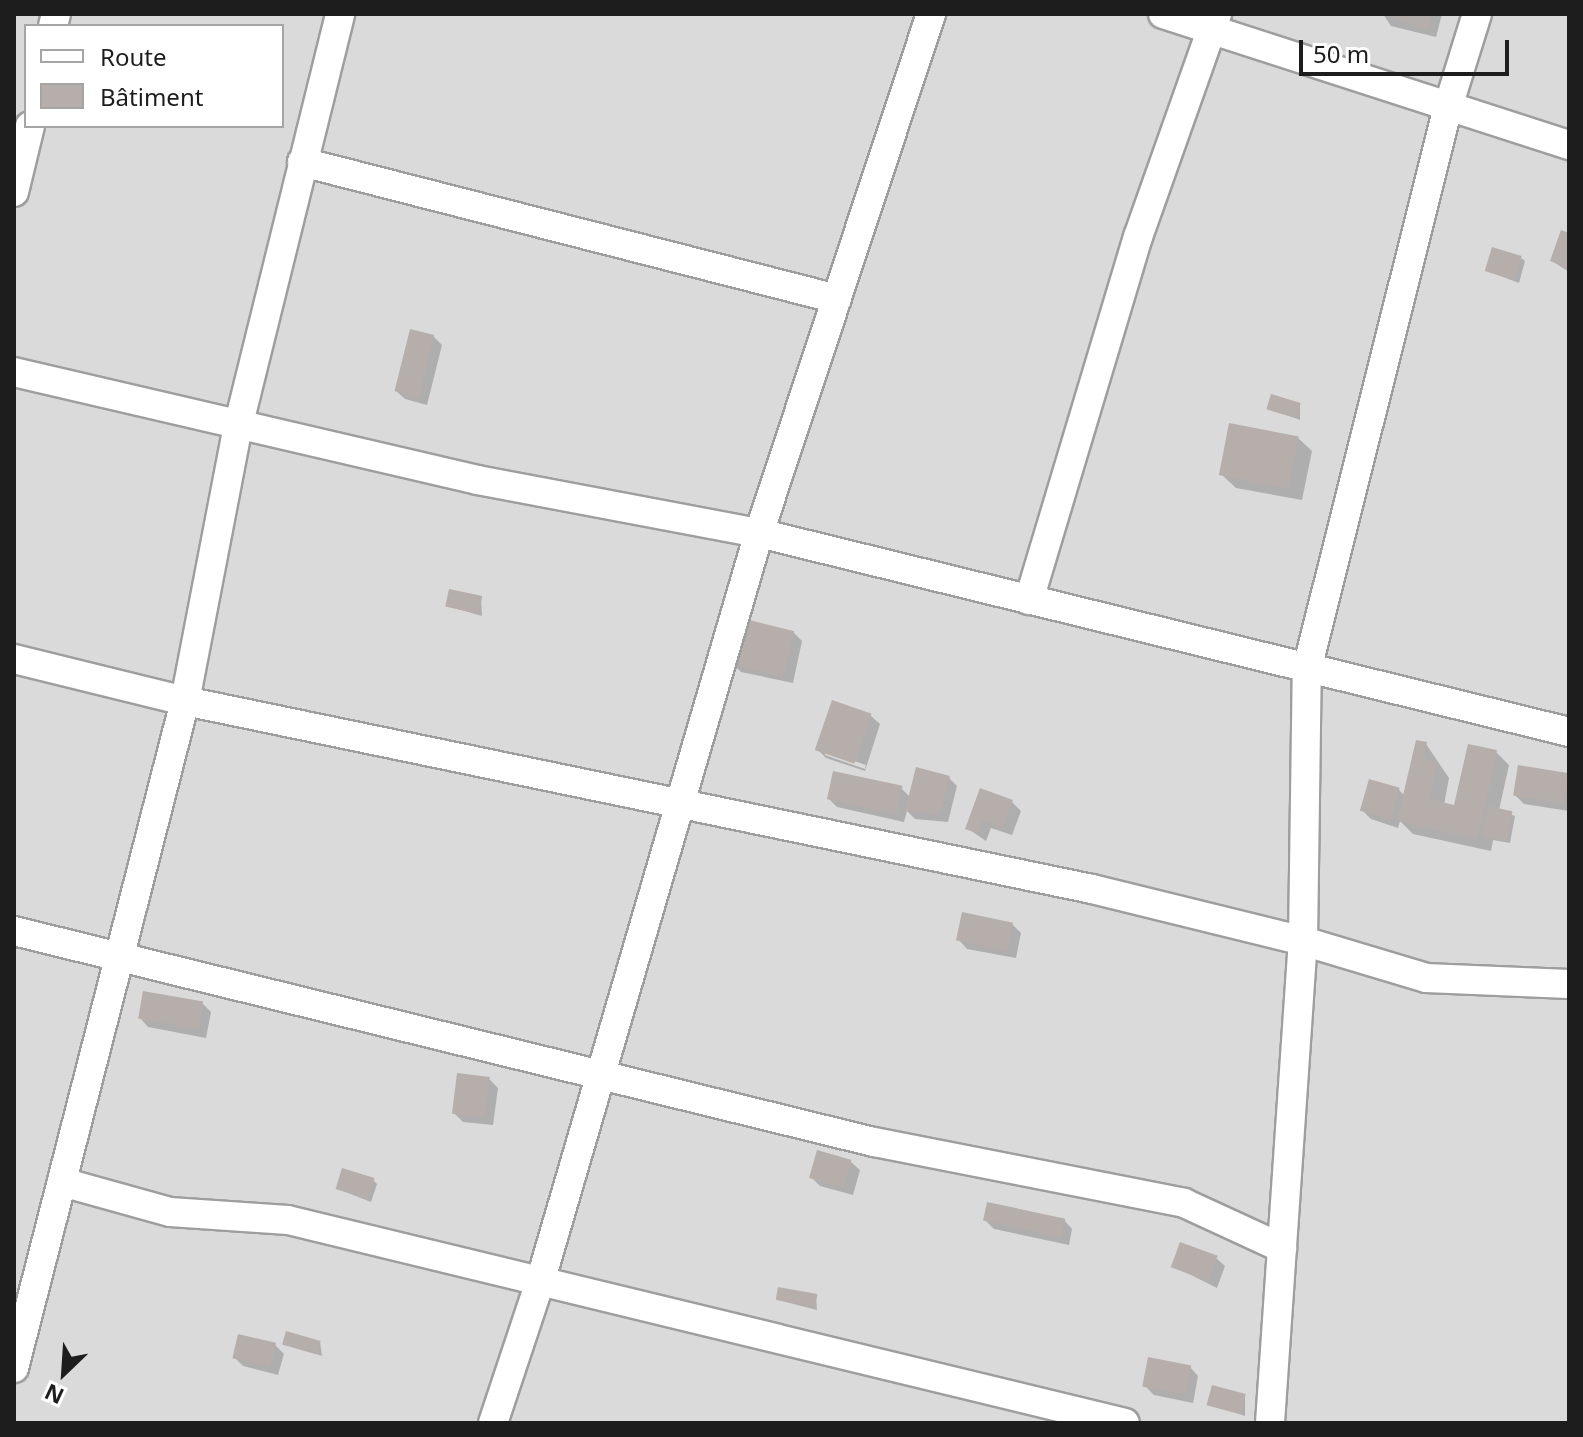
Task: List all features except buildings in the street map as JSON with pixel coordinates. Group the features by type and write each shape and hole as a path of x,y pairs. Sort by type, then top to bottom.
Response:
{"street":[{"path":"14,1368 185,701 238,427 340,14"},
{"path":"493,1423 541,1279 677,805 759,533 931,14"},
{"path":"1163,14 1214,22 1448,107 1569,145"},
{"path":"1270,1423 1303,941 1307,669 1448,107 1477,14"},
{"path":"1029,600 1138,237 1214,22"},
{"path":"14,192 30,128"},
{"path":"302,162 837,299"},
{"path":"14,372 238,427 478,480 759,533 1569,732"},
{"path":"14,659 185,701 1092,889 1303,941 1426,978 1569,984"},
{"path":"14,931 874,1142 1184,1203 1282,1248"},
{"path":"62,1182 170,1212 288,1220 1125,1423"}],"shaded area":[{"path":"14,14 1569,14 1569,1423 14,1423"}]}
